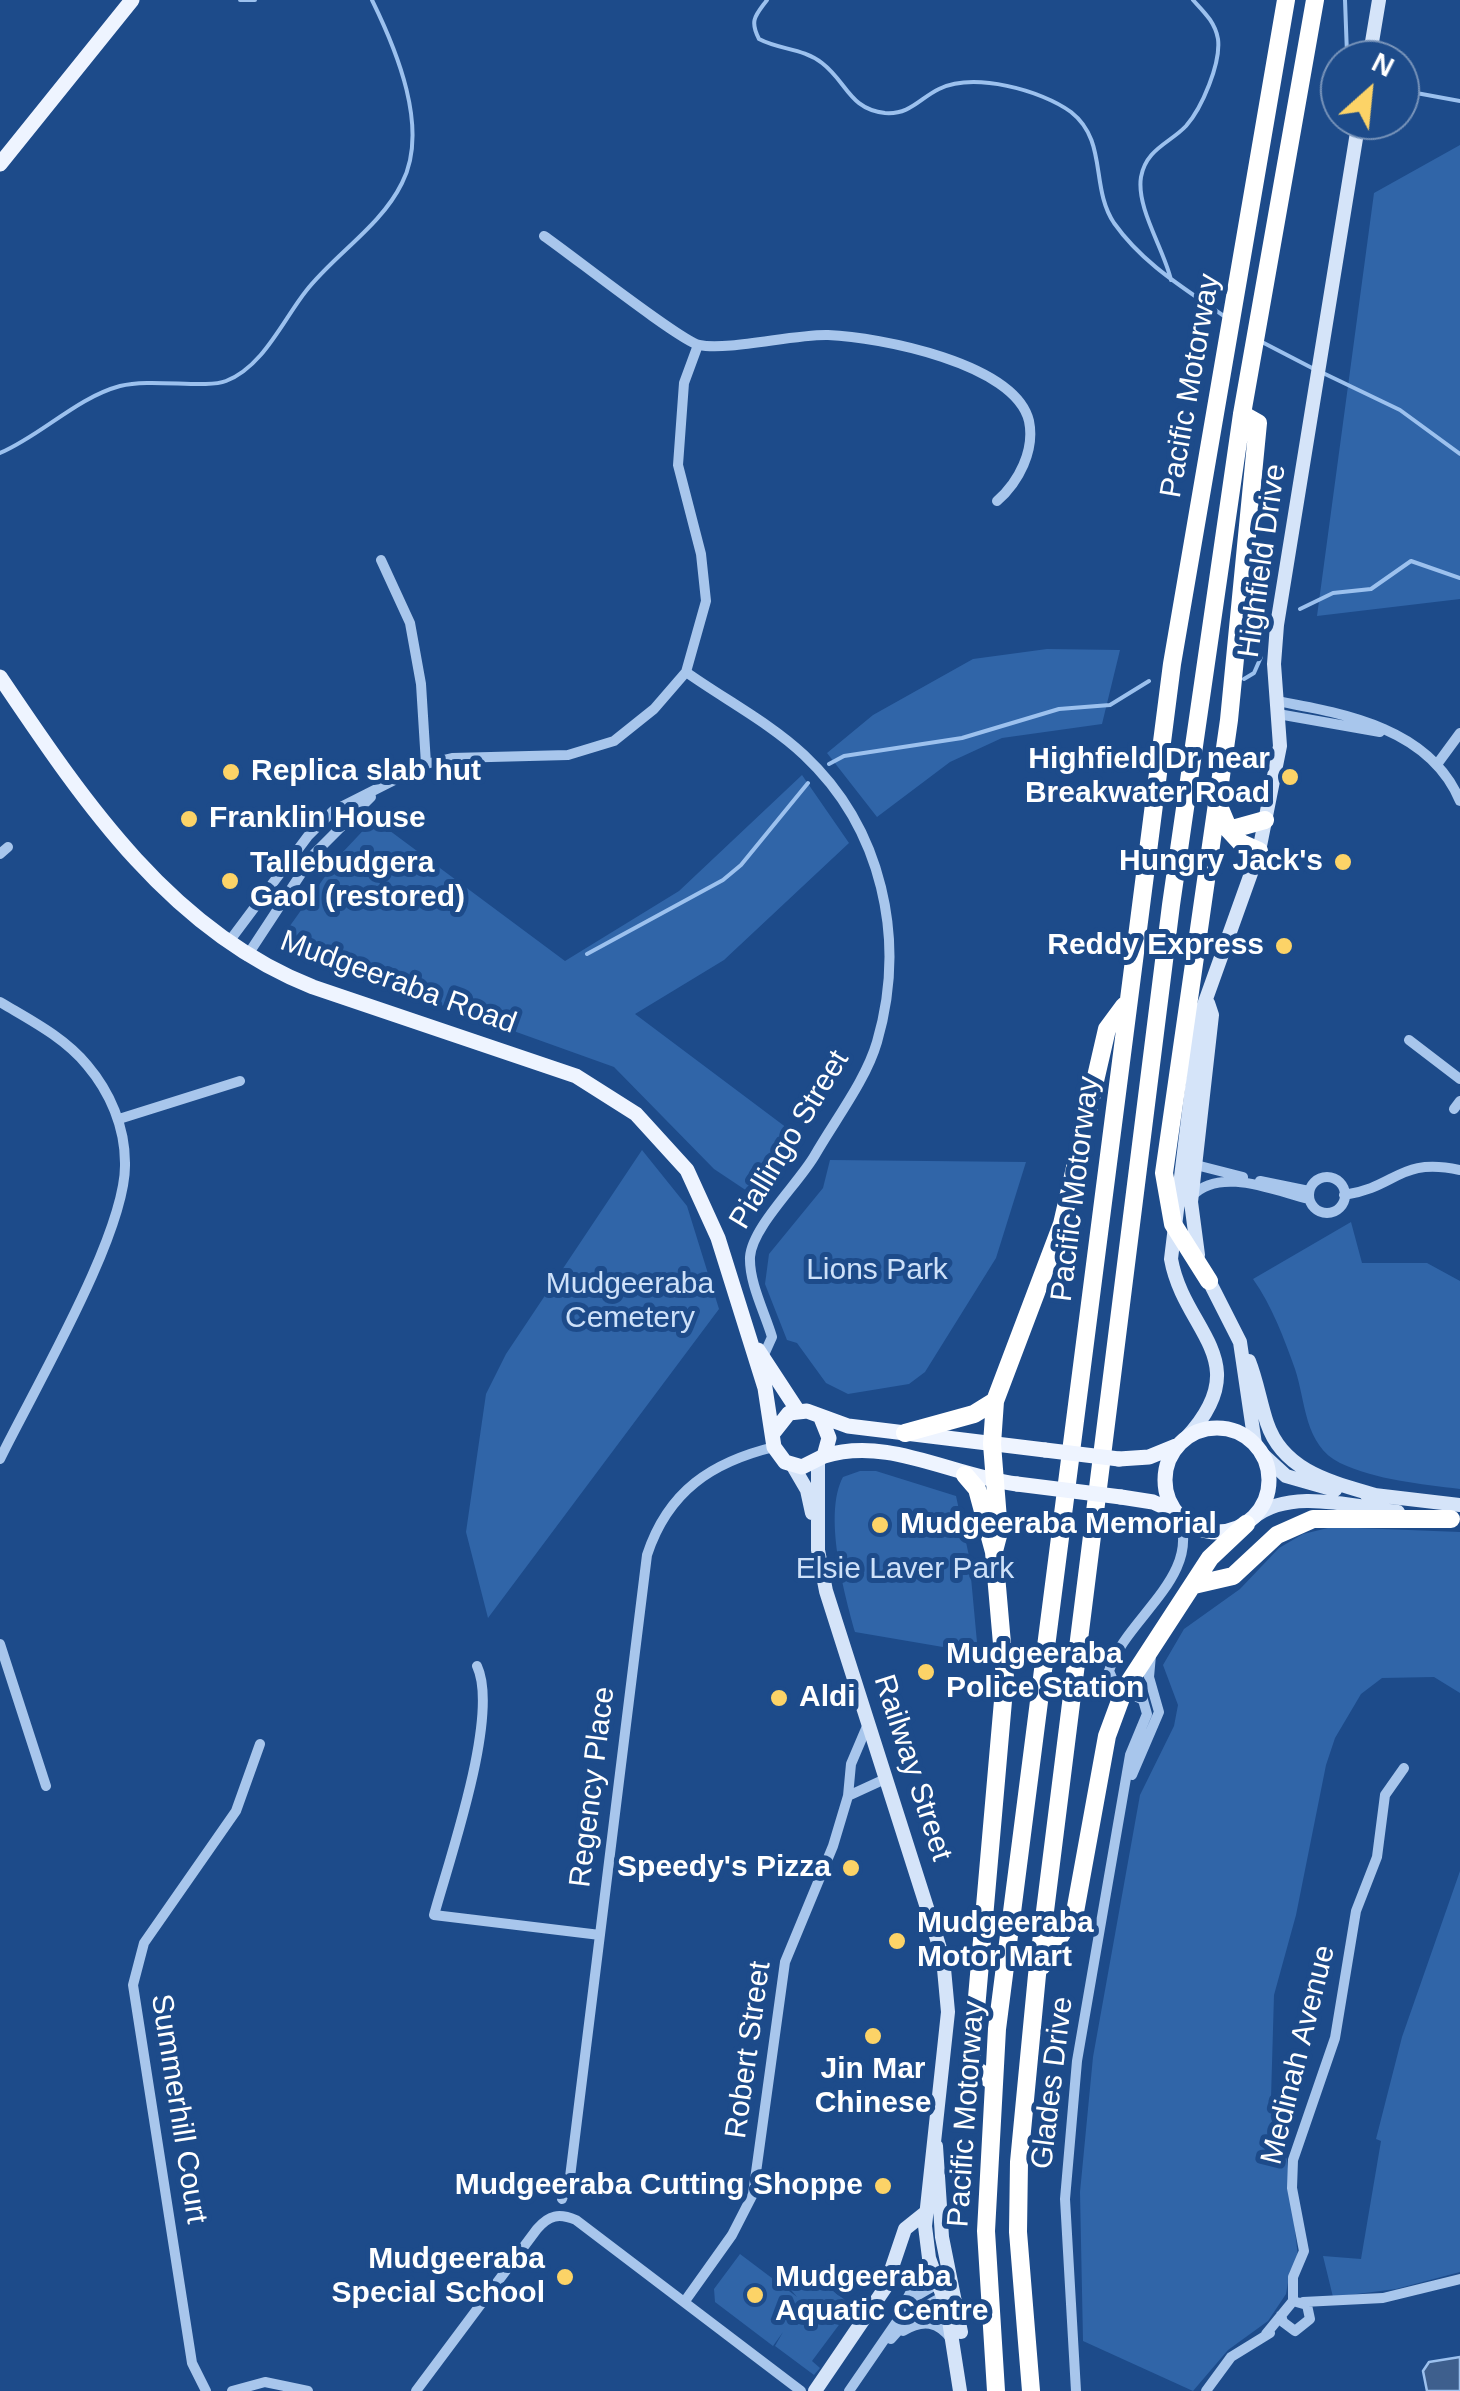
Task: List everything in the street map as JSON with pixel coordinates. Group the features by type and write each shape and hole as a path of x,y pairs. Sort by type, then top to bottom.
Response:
{"highway":[{"name":"Pacific Motorway","path":"996,2391 986,2231 992,2082 1172,664 1286,0"},
{"name":"Pacific Motorway","path":"1031,2391 1018,2232 1019,2162 1037,1975 1130,1215 1242,414 1315,0"},
{"path":"1210,1281 1174,1224 1165,1186 1167,1136 1229,720 1258,424 1242,414"},
{"path":"1216,798 1229,830 1241,843 1259,851"},
{"path":"1229,830 1265,820"},
{"path":"994,1552 999,1532 992,1444 995,1401 1062,1224 1107,1029 1126,1004"},
{"path":"905,1434 974,1414 995,1401"},
{"path":"965,1475 977,1489 983,1525 994,1552 1005,1652 1004,1706 971,2066 992,2082"},
{"path":"1194,1585 1233,1576 1272,1538 1313,1519 1457,1515"},
{"path":"1037,1975 1075,1912 1104,1751 1124,1690 1154,1639 1222,1544 1250,1521"}],"main road":[{"path":"0,164 132,0"},
{"name":"Mudgeeraba Road","path":"0,677 148,874 228,944 313,987 547,1064 622,1103 661,1137 695,1185 718,1238 750,1339 774,1439"},
{"name":"Mudgeeraba Road","path":"750,1339 798,1411"},
{"path":"798,1411 905,1434 1119,1459 1155,1456 1185,1440 1205,1430 1226,1429 1258,1449 1269,1488 1250,1521 1226,1532 1208,1532 1153,1502 996,1482 878,1448 848,1448 793,1466 774,1439 782,1418 798,1411"},
{"path":"821,1458 829,1438 822,1418"},
{"path":"1176,1513 1165,1476 1172,1455 1185,1440"}],"street":[{"path":"1372,40 1379,0"},
{"name":"Highfield Drive","path":"1185,1440 1212,1402 1216,1363 1209,1338 1174,1274 1179,1179 1201,1013 1208,1003 1259,851 1280,746 1277,625 1356,140"},
{"path":"544,236 698,345 828,335 941,355 996,382 1026,409 1032,437 1023,466 997,502"},
{"path":"228,944 308,836 333,812 426,764 452,758 568,754 614,741 654,709 686,672 706,601 701,554 678,465 684,383 698,345"},
{"path":"381,560 410,623 421,684 426,764"},
{"name":"Piallingo Street","path":"686,672 802,753 843,796 870,842 884,894 889,956 877,1043 802,1178 761,1229 752,1248 753,1276 772,1337 763,1357"},
{"path":"1277,707 1391,734 1438,763 1460,801"},
{"path":"1438,763 1460,733"},
{"path":"247,956 314,854 375,793"},
{"path":"0,1002 53,1035 85,1062 104,1088 118,1119 126,1164 118,1211 0,1459"},
{"name":"Highfield Drive","path":"1208,1003 1212,1015 1192,1196 1194,1242 1240,1342 1258,1449"},
{"path":"1409,1040 1460,1080"},
{"path":"118,1119 240,1081"},
{"path":"1179,1179 1196,1165 1309,1195 1316,1209 1327,1212 1339,1208 1344,1195 1340,1182 1331,1178 1319,1178 1309,1195"},
{"path":"1344,1195 1371,1191 1409,1167 1460,1170"},
{"path":"1192,1196 1205,1185 1226,1181 1309,1195"},
{"path":"1240,1342 1270,1430 1284,1452 1311,1473 1375,1495"},
{"name":"Regency Place","path":"562,2200 570,2176 650,1544 699,1477 774,1439"},
{"path":"1258,1449 1274,1468 1296,1480 1457,1515"},
{"name":"Railway Street","path":"817,1534 821,1458"},
{"name":"Railway Street","path":"793,1466 807,1490 826,1592 945,1971 948,2012 936,2140 945,2289"},
{"path":"1250,1521 1268,1507 1293,1501 1457,1515"},
{"path":"1124,1690 1112,1681 1110,1667 1177,1568 1183,1542 1176,1513"},
{"name":"Glades Drive","path":"1128,1785 1158,1714 1149,1674 1154,1639"},
{"path":"0,1644 46,1786"},
{"path":"476,1666 483,1698 477,1748 434,1915 600,1935"},
{"name":"Glades Drive","path":"1076,2391 1065,2199 1078,2060 1131,1750 1148,1711 1143,1700 1124,1690"},
{"name":"Robert Street","path":"684,2301 732,2235 753,2194 785,1962 834,1846 848,1796 851,1764 868,1724"},
{"name":"Summerhill Court","path":"206,2391 192,2363 134,1985 144,1943 236,1811 260,1744"},
{"name":"Medinah Avenue","path":"1298,2302 1293,2277 1304,2251 1292,2188 1294,2160 1334,2038 1356,1911 1377,1857 1385,1795 1404,1768"},
{"path":"848,1796 886,1779"},
{"name":"Railway Street","path":"883,2347 926,2267 928,2165 936,2140"},
{"path":"815,2391 892,2272 905,2229 925,2214"},
{"path":"416,2391 537,2229 561,2215 576,2220 801,2391"},
{"name":"Railway Street","path":"928,2253 945,2289"},
{"path":"1206,2391 1220,2366 1266,2334 1281,2314 1298,2302 1335,2304 1383,2298 1460,2280"},
{"path":"945,2289 960,2391"},
{"path":"945,2289 970,2391"},
{"name":"Railway Street","path":"892,2329 918,2293 945,2289"},
{"name":"Railway Street","path":"848,2391 916,2312 945,2289"},
{"path":"1298,2302 1310,2319"},
{"path":"1266,2334 1302,2329 1310,2319 1335,2304"},
{"path":"1281,2314 1288,2328"},
{"name":"Railway Street","path":"883,2347 909,2327 925,2322 942,2327 954,2345"},
{"path":"232,2391 265,2382 308,2391"}],"green space":[{"path":"1460,145 1460,599 1317,616 1374,193"},
{"path":"1047,649 1120,650 1102,724 1002,738 950,762 877,817 827,753 873,715 973,659"},
{"path":"802,775 849,843 724,960 635,1014 803,1140 772,1183 750,1193 714,1169 614,1067 310,958 287,930 341,854 374,819 565,961 679,891"},
{"name":"Mudgeeraba Cemetery","path":"642,1150 687,1206 719,1309 488,1618 466,1532 486,1394 506,1354"},
{"name":"Lions Park","path":"830,1160 1026,1162 996,1258 925,1372 909,1384 848,1394 826,1383 797,1343 787,1340 765,1284 769,1254 823,1188"},
{"path":"1351,1222 1362,1263 1427,1263 1460,1281 1460,1489 1368,1474 1340,1463 1319,1445 1308,1422 1295,1369 1272,1311 1253,1279"},
{"name":"Elsie Laver Park","path":"876,1471 956,1496 969,1556 978,1653 855,1632 837,1554 835,1511 843,1477"},
{"path":"1332,1527 1460,1532 1460,1693 1434,1677 1382,1678 1361,1694 1335,1738 1274,1995 1271,2098 1287,2160 1298,2257 1290,2271 1286,2294 1268,2321 1228,2350 1193,2391 1083,2341 1080,2192 1093,2057 1140,1795 1174,1726 1178,1705 1163,1665 1184,1629 1240,1589 1279,1548 1303,1534"},
{"path":"1460,1871 1460,2272 1396,2289 1333,2297 1323,2256 1361,2259 1381,2141 1376,2139 1402,2037"},
{"path":"740,2254 797,2297 791,2290 805,2270 853,2306 812,2361 820,2368 814,2375 775,2346 783,2332 773,2346 715,2302 714,2289"}],"shaded area":[{"path":"1460,2357 1460,2391 1427,2391 1423,2371 1429,2362"}],"waterway":[{"path":"240,0 255,0"},
{"path":"0,453 89,399 120,386 217,383 239,374 262,354 318,278 382,213 402,183 410,162 411,114 399,65 372,0"},
{"path":"767,0 754,22 759,39 815,58 856,100 873,110 901,111 939,89 970,82 1025,91 1071,112 1090,137 1102,195 1125,238 1151,263 1224,316"},
{"path":"1171,280 1146,215 1141,177 1153,153 1192,118 1213,72 1217,33 1193,0"},
{"path":"1345,0 1346,40"},
{"path":"1420,94 1460,101"},
{"path":"1260,341 1314,369"},
{"path":"1323,373 1400,410 1460,454"},
{"path":"1300,609 1333,593 1371,589 1411,561 1460,578"},
{"path":"1244,679 1254,673 1261,657"},
{"path":"829,764 844,756 962,738 1059,709 1110,705 1149,681"},
{"path":"587,954 723,880 741,865 808,783"}],"place":[{"name":"Replica slab hut","path":"231,772"},
{"name":"Highfield Dr near Breakwater Road","path":"1290,777"},
{"name":"Franklin House","path":"189,819"},
{"name":"Hungry Jack's","path":"1343,862"},
{"name":"Tallebudgera Gaol (restored)","path":"230,881"},
{"name":"Reddy Express","path":"1284,946"},
{"name":"Mudgeeraba Memorial","path":"880,1525"},
{"name":"Mudgeeraba Police Station","path":"926,1672"},
{"name":"Aldi","path":"779,1698"},
{"name":"Speedy's Pizza","path":"851,1868"},
{"name":"Mudgeeraba Motor Mart","path":"897,1941"},
{"name":"Jin Mar Chinese","path":"873,2036"},
{"name":"Mudgeeraba Cutting Shoppe","path":"883,2186"},
{"name":"Mudgeeraba Special School","path":"565,2277"},
{"name":"Mudgeeraba Aquatic Centre","path":"755,2295"}]}
